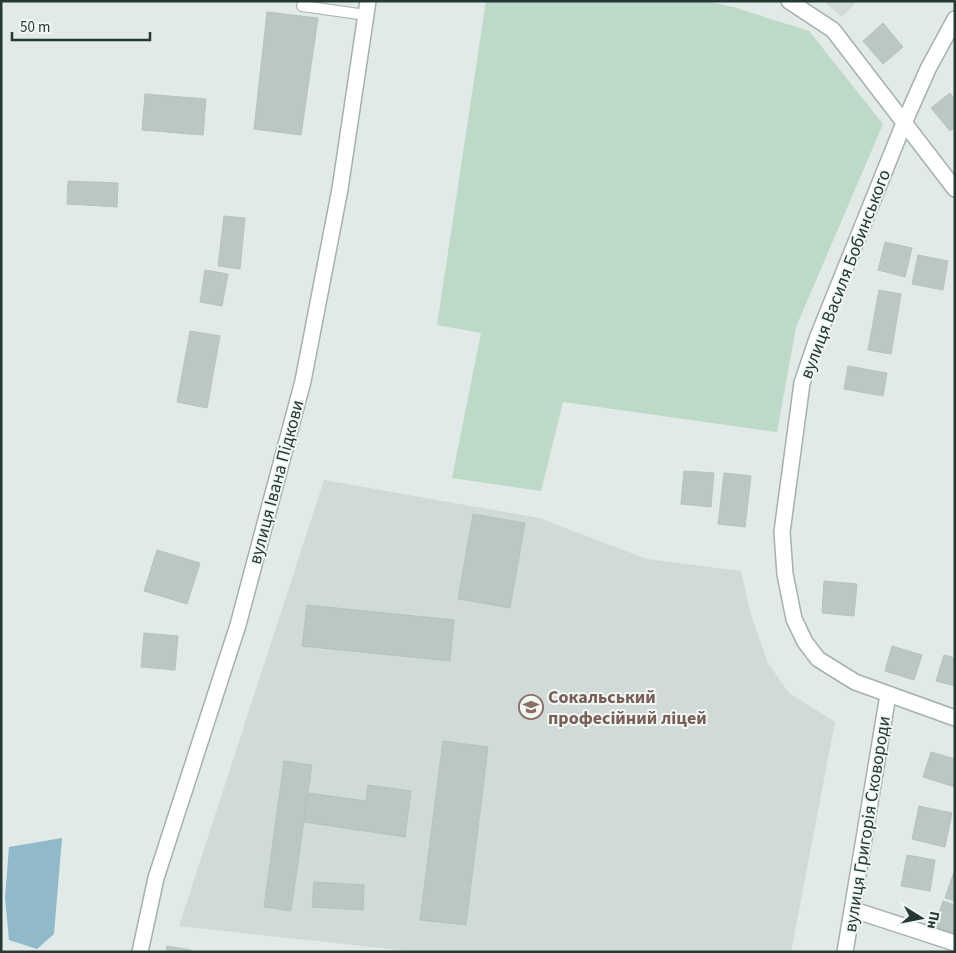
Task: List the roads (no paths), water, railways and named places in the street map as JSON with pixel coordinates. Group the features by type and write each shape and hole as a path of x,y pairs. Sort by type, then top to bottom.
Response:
{"street":[{"path":"789,1 833,30 871,83 955,189"},
{"name":"вулиця Івана Підкови","path":"140,952 156,878 238,625 303,382 340,189 367,8"},
{"name":"вулиця Василя Бобинського","path":"955,19 928,68 904,123 818,336 802,383 782,532 785,574 794,619 804,642 818,659 855,682 955,718"},
{"name":"вулиця Григорія Сковороди","path":"845,952 854,910 888,695"},
{"path":"854,910 955,943"}],"lane":[{"path":"302,6 367,8"}],"water":[{"path":"62,838 54,934 37,949 9,940 5,898 9,847"}],"place":[{"name":"Сокальський професійний ліцей","path":"531,707"}]}
